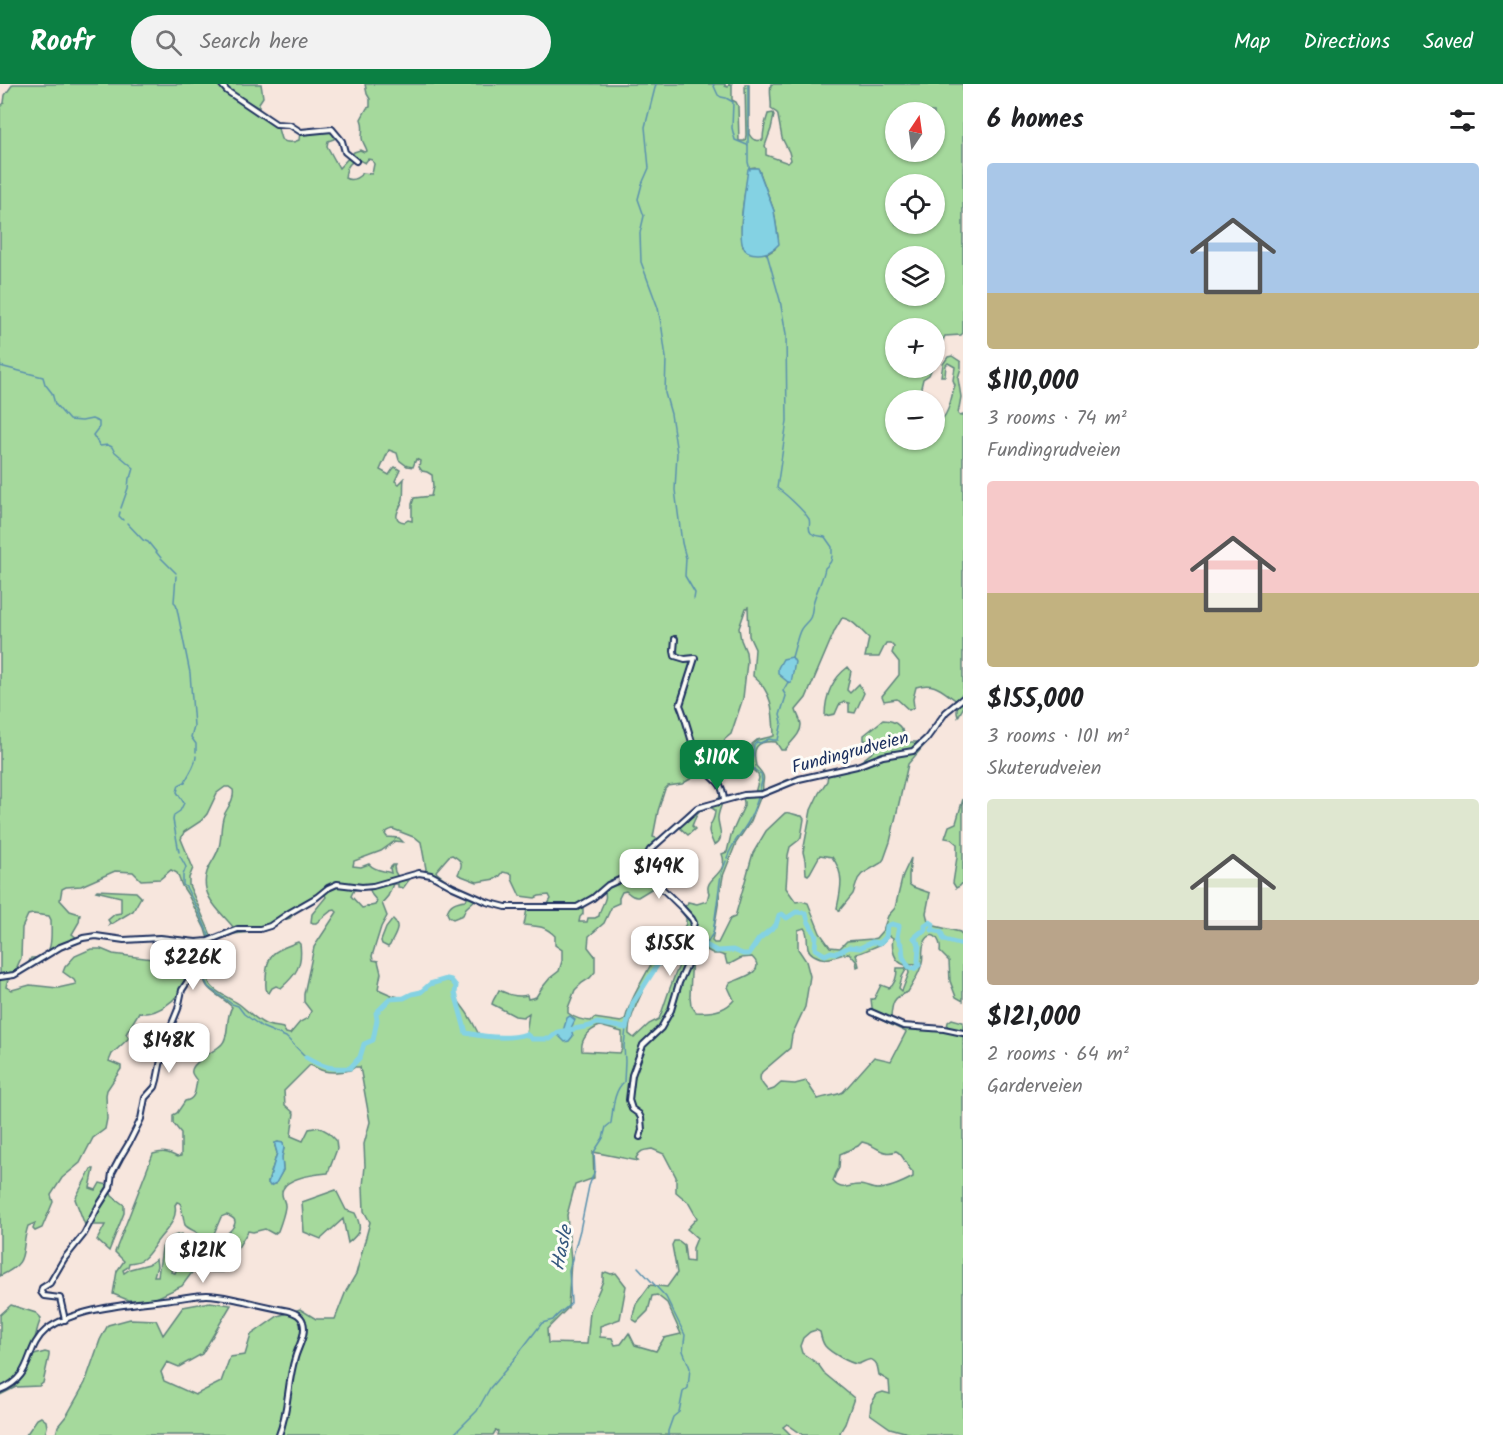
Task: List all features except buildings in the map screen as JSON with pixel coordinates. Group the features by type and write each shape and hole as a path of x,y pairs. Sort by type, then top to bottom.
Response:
{"street":[{"path":"221,84 227,91 276,124 290,125 302,132 333,129 342,141 345,152 356,161"},
{"path":"675,639 675,656 685,659 695,658 681,705 693,746 705,770 723,788 724,800"},
{"name":"Fundingrudveien","path":"0,977 14,975 60,947 88,937 208,941 238,929 260,929 270,926 336,884 367,886 391,882 412,874 431,875 499,906 512,908 577,907 588,902 608,885 626,877 640,867 650,850 693,810 744,795 762,794 799,779 857,766 883,756 913,751 927,738 946,712 963,698"},
{"path":"640,867 692,919 693,924 689,960 671,1010 661,1028 643,1046 632,1074 629,1100 632,1109 641,1118 640,1137"},
{"path":"65,1320 60,1298 44,1296 41,1292 42,1288 50,1283 64,1259 84,1234 110,1188 112,1173 141,1119 145,1098 155,1087 162,1055 182,990 199,964 208,941"},
{"path":"871,1012 903,1026 963,1033"},
{"path":"0,1390 21,1376 40,1336 65,1320 102,1310 207,1295 289,1311 297,1314 303,1321 304,1330 291,1371 285,1415 279,1435"}],"green space":[{"path":"13,84 218,84 227,93 277,125 281,139 285,141 299,140 300,133 331,132 334,134 334,139 328,141 327,146 339,168 354,152 367,151 362,140 361,119 370,107 365,84 725,84 728,87 732,84 732,100 738,106 739,141 745,141 745,84 749,84 749,134 755,140 763,140 768,114 773,113 771,129 765,146 766,155 788,163 791,160 782,138 778,116 771,109 771,84 963,84 963,333 945,336 945,318 885,318 885,378 924,378 920,390 885,390 885,450 945,450 945,415 955,385 953,380 955,367 948,363 945,376 945,361 952,356 961,362 958,378 961,397 958,414 963,415 963,708 958,717 957,701 938,688 928,685 916,687 914,707 909,710 897,699 884,701 882,696 899,675 899,662 892,653 894,647 886,643 879,657 865,657 869,638 853,623 842,618 806,698 796,710 801,729 785,750 781,750 776,742 764,742 755,750 756,766 763,776 763,792 787,780 822,772 824,769 826,774 802,780 760,798 751,821 736,843 723,876 712,941 718,943 730,919 735,917 753,853 766,831 785,813 802,816 804,819 801,837 790,847 786,888 796,902 808,903 820,933 830,947 840,948 847,941 876,938 895,908 903,875 911,858 909,884 930,893 926,913 928,921 935,926 960,932 963,937 963,1001 956,997 950,981 949,961 940,952 939,942 935,936 929,936 923,946 923,960 916,978 908,992 894,1001 891,1017 900,1024 945,1028 952,1019 963,1022 963,1435 915,1435 890,1428 870,1414 871,1404 877,1394 883,1392 890,1394 889,1381 879,1375 877,1365 873,1360 858,1364 845,1360 831,1351 824,1344 820,1332 816,1330 803,1338 800,1346 802,1353 818,1364 825,1374 854,1398 840,1432 841,1435 803,1435 787,1424 783,1427 791,1435 497,1435 496,1430 493,1435 56,1435 58,1426 85,1383 100,1340 108,1325 130,1319 156,1320 163,1335 183,1307 210,1302 231,1305 202,1354 179,1367 167,1362 161,1372 164,1381 195,1395 221,1382 230,1357 245,1355 251,1335 278,1316 300,1309 316,1319 335,1319 346,1291 356,1274 370,1222 364,1211 363,1186 364,1144 370,1122 360,1067 330,1072 310,1065 284,1091 285,1105 294,1113 291,1136 303,1141 309,1129 319,1127 336,1140 337,1149 328,1173 303,1177 286,1185 282,1194 285,1210 278,1231 274,1234 265,1229 248,1231 223,1272 211,1272 209,1265 218,1239 234,1226 234,1220 227,1215 221,1217 205,1255 182,1286 154,1299 128,1300 113,1294 117,1271 124,1261 115,1252 153,1154 165,1152 177,1157 181,1156 181,1133 173,1123 173,1115 194,1094 197,1080 192,1069 219,1047 226,1036 232,1007 208,987 202,967 194,962 186,965 185,981 178,995 159,1009 152,1012 139,1012 126,1034 129,1038 112,1054 109,1061 121,1066 121,1069 107,1090 105,1129 93,1138 80,1163 62,1178 51,1195 53,1202 42,1228 35,1231 33,1229 35,1223 28,1226 20,1261 10,1271 0,1276 0,107 4,103 5,95","holes":["357,159 365,163 368,159 372,160 374,164 372,174 363,173 350,180 345,178 347,169","755,167 759,170 774,211 778,237 775,249 767,254 743,247 741,228 749,168","389,450 397,453 399,460 407,466 413,467 416,459 420,461 419,467 422,471 432,475 431,496 414,498 412,521 400,521 397,516 403,499 404,479 399,484 395,481 400,470 395,467 389,475 380,470","748,607 749,636 755,649 753,676 765,689 771,703 774,736 757,740 752,744 751,768 759,778 755,793 740,793 728,797 725,796 723,786 713,776 713,769 725,739 731,734 743,698 747,662 739,628","702,772 719,785 722,792 718,800 700,804 691,810 659,839 653,837 665,789 668,786 682,784","225,787 233,790 232,799 224,815 218,850 205,880 212,902 233,927 216,936 211,935 189,885 193,868 181,839 184,832 201,821 217,793","743,798 744,802 727,852 722,854 722,867 709,884 707,901 697,904 688,902 682,907 661,885 646,862 651,852 679,827 688,835 695,829 692,826 698,814 710,807 715,810 709,828 710,833 714,845 718,843 721,837 718,818 722,803","393,829 421,842 425,871 398,877 395,865 390,868 391,873 376,869 369,864 361,867 353,866 354,861 381,851 395,841 403,842 399,838 387,837 385,834","452,855 461,863 459,875 477,882 495,879 503,872 512,874 520,896 535,898 549,895 551,899 548,904 519,907 495,904 464,891 436,871","171,870 177,873 208,939 160,935 125,938 93,935 77,938 72,934 79,922 80,914 70,911 60,900 62,889 81,886 115,871 133,872 141,880 160,879","422,875 437,880 467,895 466,900 450,907 447,913 453,919 463,915 466,908 476,899 505,909 527,909 524,925 541,927 555,936 555,945 562,950 559,971 550,978 536,997 528,999 527,995 516,996 499,990 492,1004 515,1016 523,1017 529,1013 526,1034 517,1037 480,1036 456,995 456,986 447,981 434,982 421,992 405,997 395,996 378,989 381,973 378,961 373,960 372,956 387,916 382,903 393,884 398,884 398,887 403,888 414,877","656,886 679,907 686,918 686,924 678,937 661,944 632,1000 625,1020 621,1022 594,1018 588,1021 573,1016 568,1013 568,1008 575,990 595,972 595,956 588,947 589,936 604,923 612,906 619,903 622,892 626,891 631,896 638,897","354,890 370,890 377,901 375,905 362,908 351,896","604,890 605,900 599,916 588,918 587,922 579,922 583,914 583,906","324,893 326,897 312,914 311,922 316,923 331,911 337,912 314,947 304,994 304,1002 311,1011 308,1018 300,1022 290,1034 286,1033 283,1028 267,1025 258,1020 239,1004 214,989 209,982 207,968 212,945 218,940 233,934 264,931","28,915 49,916 51,934 48,951 44,955 31,958 27,965 19,970 17,967 21,958 22,928","804,928 809,950 819,957 827,958 849,953 856,961 857,967 859,966 856,954 882,944 890,936 893,938 892,946 898,961 905,965 906,963 916,964 913,970 908,969 909,973 902,991 899,988 906,967 897,968 893,984 889,988 881,985 874,999 871,999 873,1016 906,1032 891,1061 874,1057 843,1092 818,1099 806,1081 795,1084 781,1083 768,1091 760,1077 762,1072 790,1048 792,1035 805,1007 810,976 806,961 798,949 798,930","98,938 127,941 152,940 206,946 200,956 194,960 186,947 181,946 170,948 160,960 91,949 75,956 65,967 63,972 76,984 58,988 30,985 12,990 6,987 11,978 63,948","681,941 683,942 682,958 659,1019 649,1024 634,1038 629,1034 632,1016 648,980 666,952","698,945 714,954 725,956 727,964 741,958 752,957 756,962 757,967 751,974 730,983 728,987 734,1000 726,1007 711,1012 696,1012 691,1005 692,951 695,946","600,1026 622,1032 620,1053 582,1051 582,1043 592,1030","278,1142 284,1148 283,1170 275,1184 268,1183 277,1153 275,1143","862,1142 883,1151 899,1153 913,1172 913,1177 882,1189 859,1185 845,1187 833,1181 839,1168 840,1154","652,1149 664,1154 676,1177 676,1192 688,1202 697,1218 687,1229 697,1238 693,1248 693,1262 686,1261 684,1245 679,1241 674,1241 672,1245 677,1273 667,1287 650,1285 636,1304 632,1319 637,1322 648,1311 652,1296 657,1295 667,1303 681,1334 664,1338 656,1351 635,1345 629,1333 621,1344 615,1345 612,1338 600,1337 600,1326 620,1319 626,1286 616,1273 606,1272 603,1274 603,1281 590,1311 587,1344 548,1343 547,1329 568,1308 571,1261 567,1215 575,1185 594,1178 593,1152 638,1161 636,1158 639,1153","177,1202 181,1205 185,1225 199,1234 198,1240 190,1241 175,1273 171,1272 185,1238 182,1234 170,1238 162,1248 158,1276 154,1276 157,1266 156,1259 124,1273 123,1270 128,1267 129,1263 140,1261 148,1255 175,1215"]},
{"path":"222,84 261,84 263,97 259,108 229,91"},
{"path":"848,667 851,671 847,690 850,693 859,684 864,693 855,713 849,712 849,703 844,702 839,705 835,714 825,716 830,688"},
{"path":"883,720 899,726 908,742 927,742 908,764 884,859 862,874 853,894 839,911 837,908 841,888 840,876 832,857 820,855 810,873 806,874 803,852 811,810 827,781 828,774 856,765 874,751 875,742 864,740 864,735"},
{"path":"963,799 963,882 956,888 953,883 957,844 945,838 949,826 956,823"},
{"path":"97,890 136,892 141,897 133,911 108,926 110,923 108,920 115,914 121,913 121,897"},
{"path":"393,919 397,928 388,947 381,941 386,928"},
{"path":"298,942 300,944 299,964 291,979 281,988 276,986 269,993 267,992 267,969 270,957 278,950"},
{"path":"91,1169 94,1169 90,1188 96,1190 100,1183 108,1185 112,1196 124,1205 124,1213 109,1251 97,1240 105,1225 85,1225 75,1199"},
{"path":"336,1190 346,1210 355,1213 359,1223 358,1233 348,1243 343,1219 321,1239 304,1232 302,1202"},
{"path":"11,1305 36,1313 41,1318 35,1336 34,1355 45,1352 49,1353 49,1356 43,1383 39,1386 16,1387 0,1395 0,1315"},
{"path":"41,1417 46,1421 45,1435 26,1435 37,1419"}],"water":[{"path":"749,168 758,168 774,211 779,244 764,253 747,252 741,240 742,209"},
{"path":"792,657 795,662 791,683 778,674 778,668 783,659"},
{"path":"570,1016 575,1020 571,1028 573,1036 565,1042 557,1034 563,1031 567,1018"},
{"path":"275,1143 283,1143 284,1148 283,1170 276,1183 270,1186 268,1183 277,1153"}],"waterway":[{"path":"656,84 645,127 649,168 638,199 644,216 640,233 641,262 658,308 662,329 666,358 665,393 677,453 675,490 686,558 685,576 695,593 694,599"},
{"path":"713,84 718,95 733,102 732,128 735,140 747,145"},
{"path":"748,84 748,162 750,170"},
{"path":"767,254 780,300 786,334 787,421 777,488 807,516 811,533 825,537 832,547 832,554"},
{"path":"0,366 43,377 55,404 69,420 92,419 99,422 99,427 93,435 100,446 112,447 134,468 121,508"},
{"path":"120,512 119,516 123,520"},
{"path":"127,523 176,573"},
{"path":"792,657 800,631 811,616 814,599 825,568 832,556"},
{"path":"176,576 174,602 190,673 194,726 191,737 196,744 196,752"},
{"path":"759,792 761,774 752,766 754,745 769,739 778,740 782,722 780,715 786,696 783,691 788,682"},
{"path":"179,852 173,820 174,815 180,811 184,803 177,792 179,785 185,782 192,769 196,756"},
{"path":"727,858 733,844 748,822 758,798"},
{"path":"180,856 186,867 183,885 198,910 210,938"},
{"path":"706,945 713,933 721,874 726,861"},
{"name":"Hasle","path":"697,938 717,951 733,950 749,954 759,939 776,925 779,915 782,914 787,918 796,912 806,913 816,936 815,949 825,955 831,952 837,953 849,947 860,948 872,942 880,943 886,937 887,926 892,924 899,926 897,937 902,946 903,957 909,967 914,969 919,965 919,944 914,938 925,931 925,925 930,922 933,924 932,930 941,932 944,940 963,945"},
{"name":"Hasle","path":"306,1057 327,1067 350,1068 360,1057 364,1044 373,1040 376,1013 390,999 404,998 421,992 430,984 447,979 456,986 455,993 466,1033 496,1037 526,1034 532,1039 550,1039 558,1032 597,1023 626,1028 633,1003 658,964 662,953 685,935"},
{"path":"210,944 209,961 204,970 204,978 208,987 238,1006 244,1014 262,1027 286,1037 306,1057"},
{"name":"Hasle","path":"453,1435 477,1411 490,1388 542,1323 553,1320 571,1303 569,1270 595,1170 594,1152 603,1138 606,1127 611,1123 616,1096 624,1082 626,1028"},
{"path":"638,1267 666,1297 685,1335 683,1351 690,1368 688,1388 683,1392 679,1412 673,1417 668,1435"}]}
